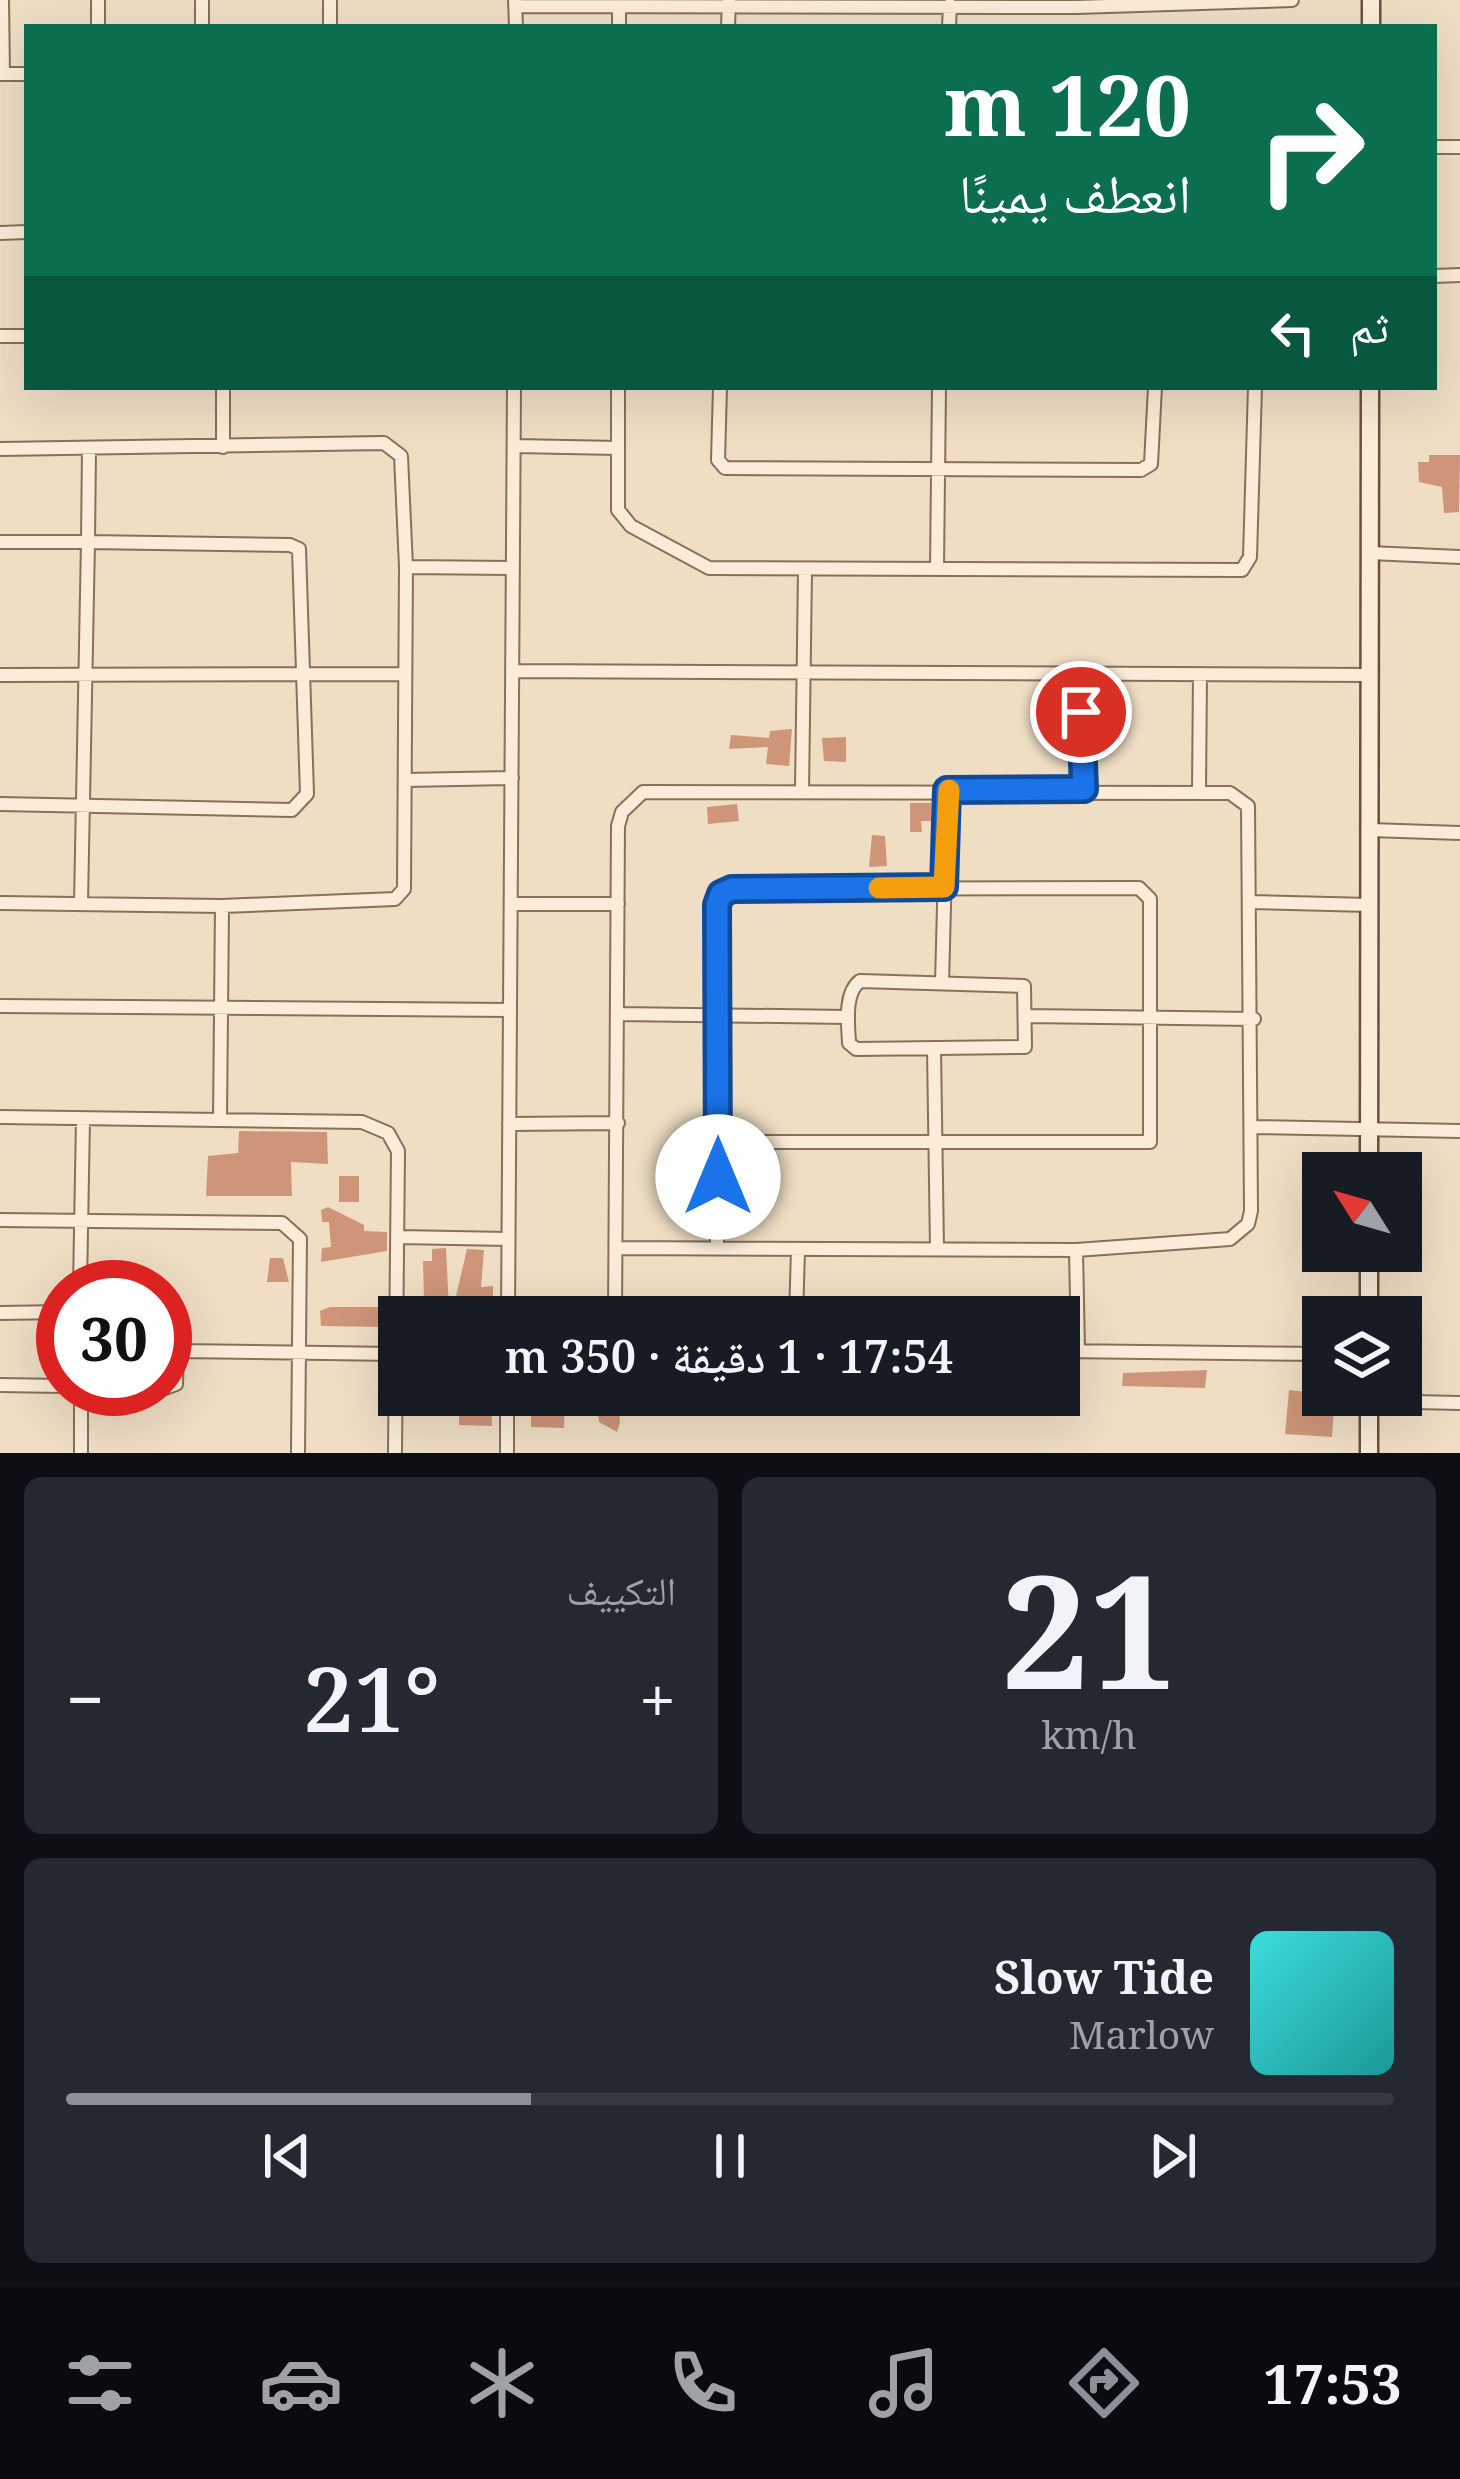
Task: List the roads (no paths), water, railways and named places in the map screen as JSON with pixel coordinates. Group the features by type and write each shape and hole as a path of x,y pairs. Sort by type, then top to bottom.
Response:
{"street":[{"path":"2,0 2,74"},
{"path":"515,3 950,5 1292,0"},
{"path":"949,24 950,5"},
{"path":"619,6 619,24"},
{"path":"223,447 224,390"},
{"path":"508,1296 514,390"},
{"path":"618,390 618,511 631,526 709,568 805,570 1242,570 1250,557 1256,390"},
{"path":"720,390 718,460 725,468 938,471 1141,470 1151,464 1154,452 1155,390"},
{"path":"937,568 939,390"},
{"path":"1369,1152 1370,390"},
{"path":"0,449 390,446 401,456 406,567 404,889 395,899 222,906 0,903"},
{"path":"514,446 618,448"},
{"path":"81,903 89,449"},
{"path":"0,542 290,544 299,549 307,678 307,794 292,810 0,804"},
{"path":"1370,553 1460,557"},
{"path":"406,567 513,568"},
{"path":"802,791 805,570"},
{"path":"512,671 1370,675"},
{"path":"0,675 307,678 405,674"},
{"path":"1079,674 1084,789"},
{"path":"1199,792 1200,674"},
{"path":"406,780 512,778"},
{"path":"616,1296 618,826 622,812 643,792 1084,789 1237,794 1248,806 1253,1127 1251,1211 1239,1234 1231,1239 1076,1250 617,1248"},
{"path":"942,983 947,790"},
{"path":"1370,830 1460,833"},
{"path":"717,1247 716,1016 721,894 732,889 944,887 1145,892 1150,899 1154,1017 1150,1142 718,1142"},
{"path":"1252,902 1370,905"},
{"path":"511,904 617,904"},
{"path":"220,1120 222,906"},
{"path":"860,980 942,983 1021,985 1027,990 1021,1050 856,1049 849,1043 852,988 860,980"},
{"path":"0,1006 510,1010"},
{"path":"620,1014 848,1017"},
{"path":"1027,1016 1254,1019"},
{"path":"934,1049 937,1250"},
{"path":"0,1117 362,1122 388,1133 398,1151 397,1296"},
{"path":"81,1260 83,1119"},
{"path":"509,1124 618,1123"},
{"path":"1253,1127 1460,1131"},
{"path":"0,1220 282,1223 291,1228 300,1239 298,1453"},
{"path":"399,1237 508,1239"},
{"path":"797,1296 798,1250"},
{"path":"1076,1250 1077,1296"},
{"path":"0,1312 36,1312"},
{"path":"192,1351 378,1354"},
{"path":"1080,1351 1302,1354"},
{"path":"0,1384 36,1385"},
{"path":"1422,1401 1460,1403"},
{"path":"80,1416 81,1453"},
{"path":"395,1416 395,1453"},
{"path":"507,1416 507,1453"},
{"path":"1369,1453 1370,1416"}]}
